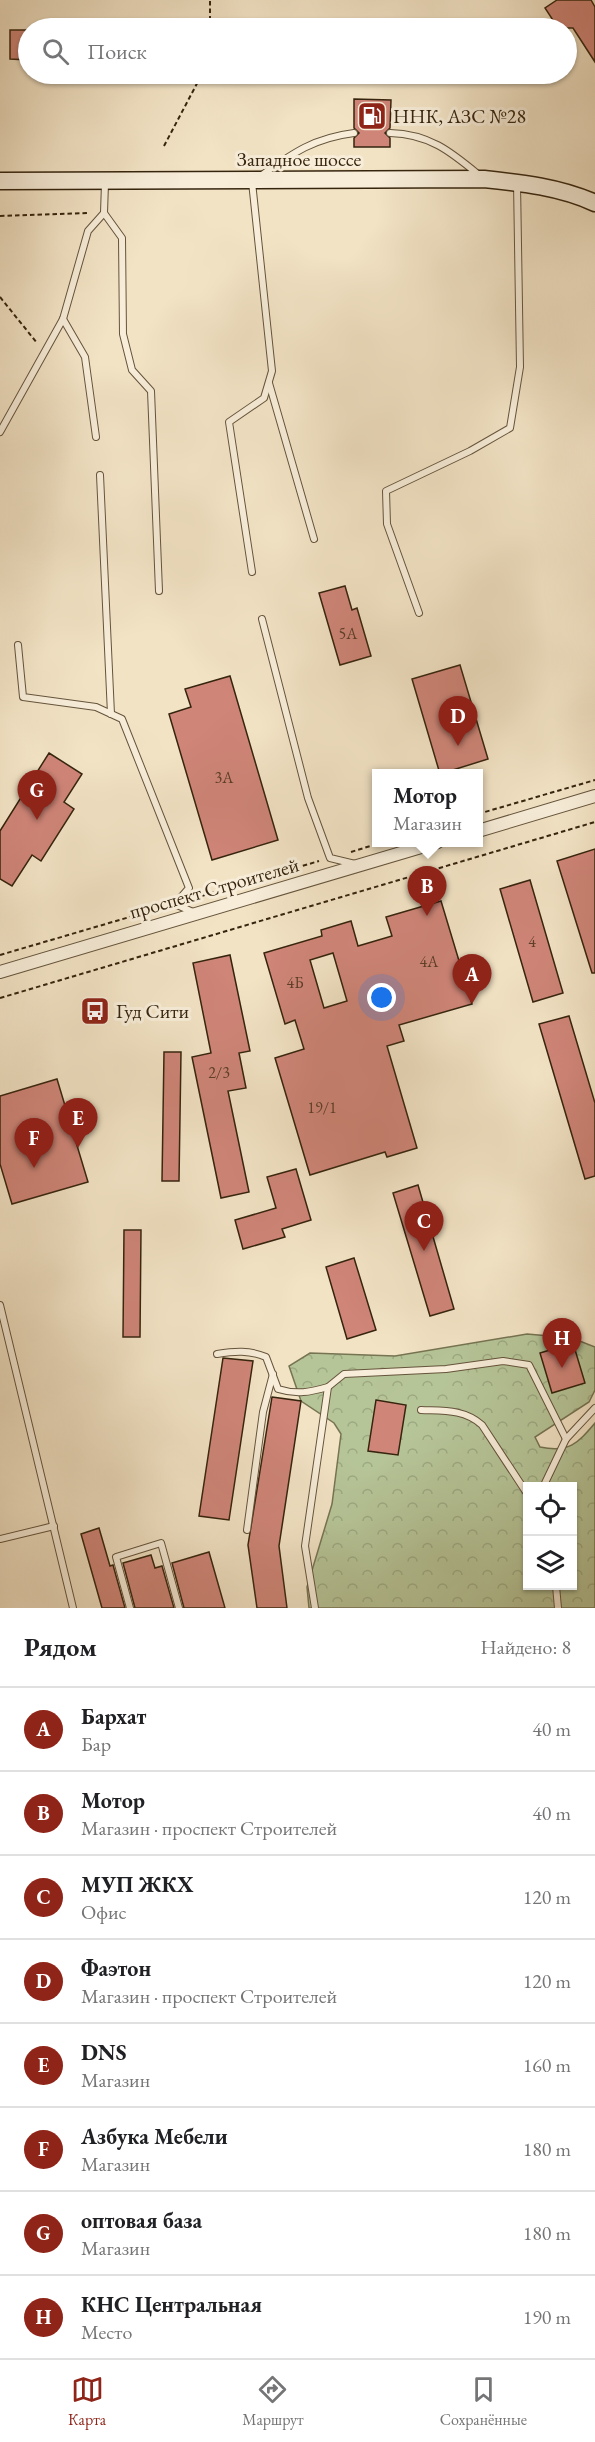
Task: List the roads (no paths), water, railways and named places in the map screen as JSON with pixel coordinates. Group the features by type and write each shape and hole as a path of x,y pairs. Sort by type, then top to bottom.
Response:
{"main road":[{"name":"Западное шоссе","path":"0,181 484,179 572,192 595,203"}],"street":[{"path":"483,830 595,796"},
{"name":"проспект Строителей","path":"0,972 424,847"}],"lane":[{"path":"252,572 229,422 264,398 272,371 251,180 308,145 354,133"},
{"path":"390,133 412,134 447,148 484,179"},
{"path":"105,181 104,213 122,238 123,334 132,370 151,391 159,591"},
{"path":"419,614 387,524 386,491 470,451 510,428 520,367 517,183"},
{"path":"0,432 63,318 88,231 104,213"},
{"path":"63,318 85,357 96,437"},
{"path":"268,382 314,539"},
{"path":"100,475 111,714"},
{"path":"262,619 308,798 330,858 361,865"},
{"path":"18,645 23,697 96,707 122,719 189,888 175,904 197,914"},
{"path":"0,1305 73,1608"},
{"path":"0,1346 8,1344"},
{"path":"217,1354 238,1351 266,1357 279,1389 291,1393 305,1393 328,1387 344,1374 446,1369 503,1362 529,1365 566,1439"},
{"path":"247,1530 263,1412 273,1374"},
{"path":"315,1608 305,1546 328,1387"},
{"path":"545,1482 566,1439 595,1408"},
{"path":"421,1410 459,1412 474,1417 482,1425 523,1487"},
{"path":"0,1539 54,1526"},
{"path":"130,1608 116,1557 161,1543 179,1608"},
{"path":"556,1590 558,1608"}],"place":[{"name":"ННК, АЗС №28","path":"372,116"},
{"name":"Фаэтон","path":"458,746"},
{"name":"оптовая база","path":"37,820"},
{"name":"Мотор","path":"427,916"},
{"name":"Бархат","path":"472,1004"},
{"name":"Гуд Сити","path":"95,1011"},
{"name":"DNS","path":"78,1148"},
{"name":"Азбука Мебели","path":"34,1168"},
{"name":"МУП ЖКХ","path":"424,1251"},
{"name":"КНС Центральная","path":"562,1368"}]}
